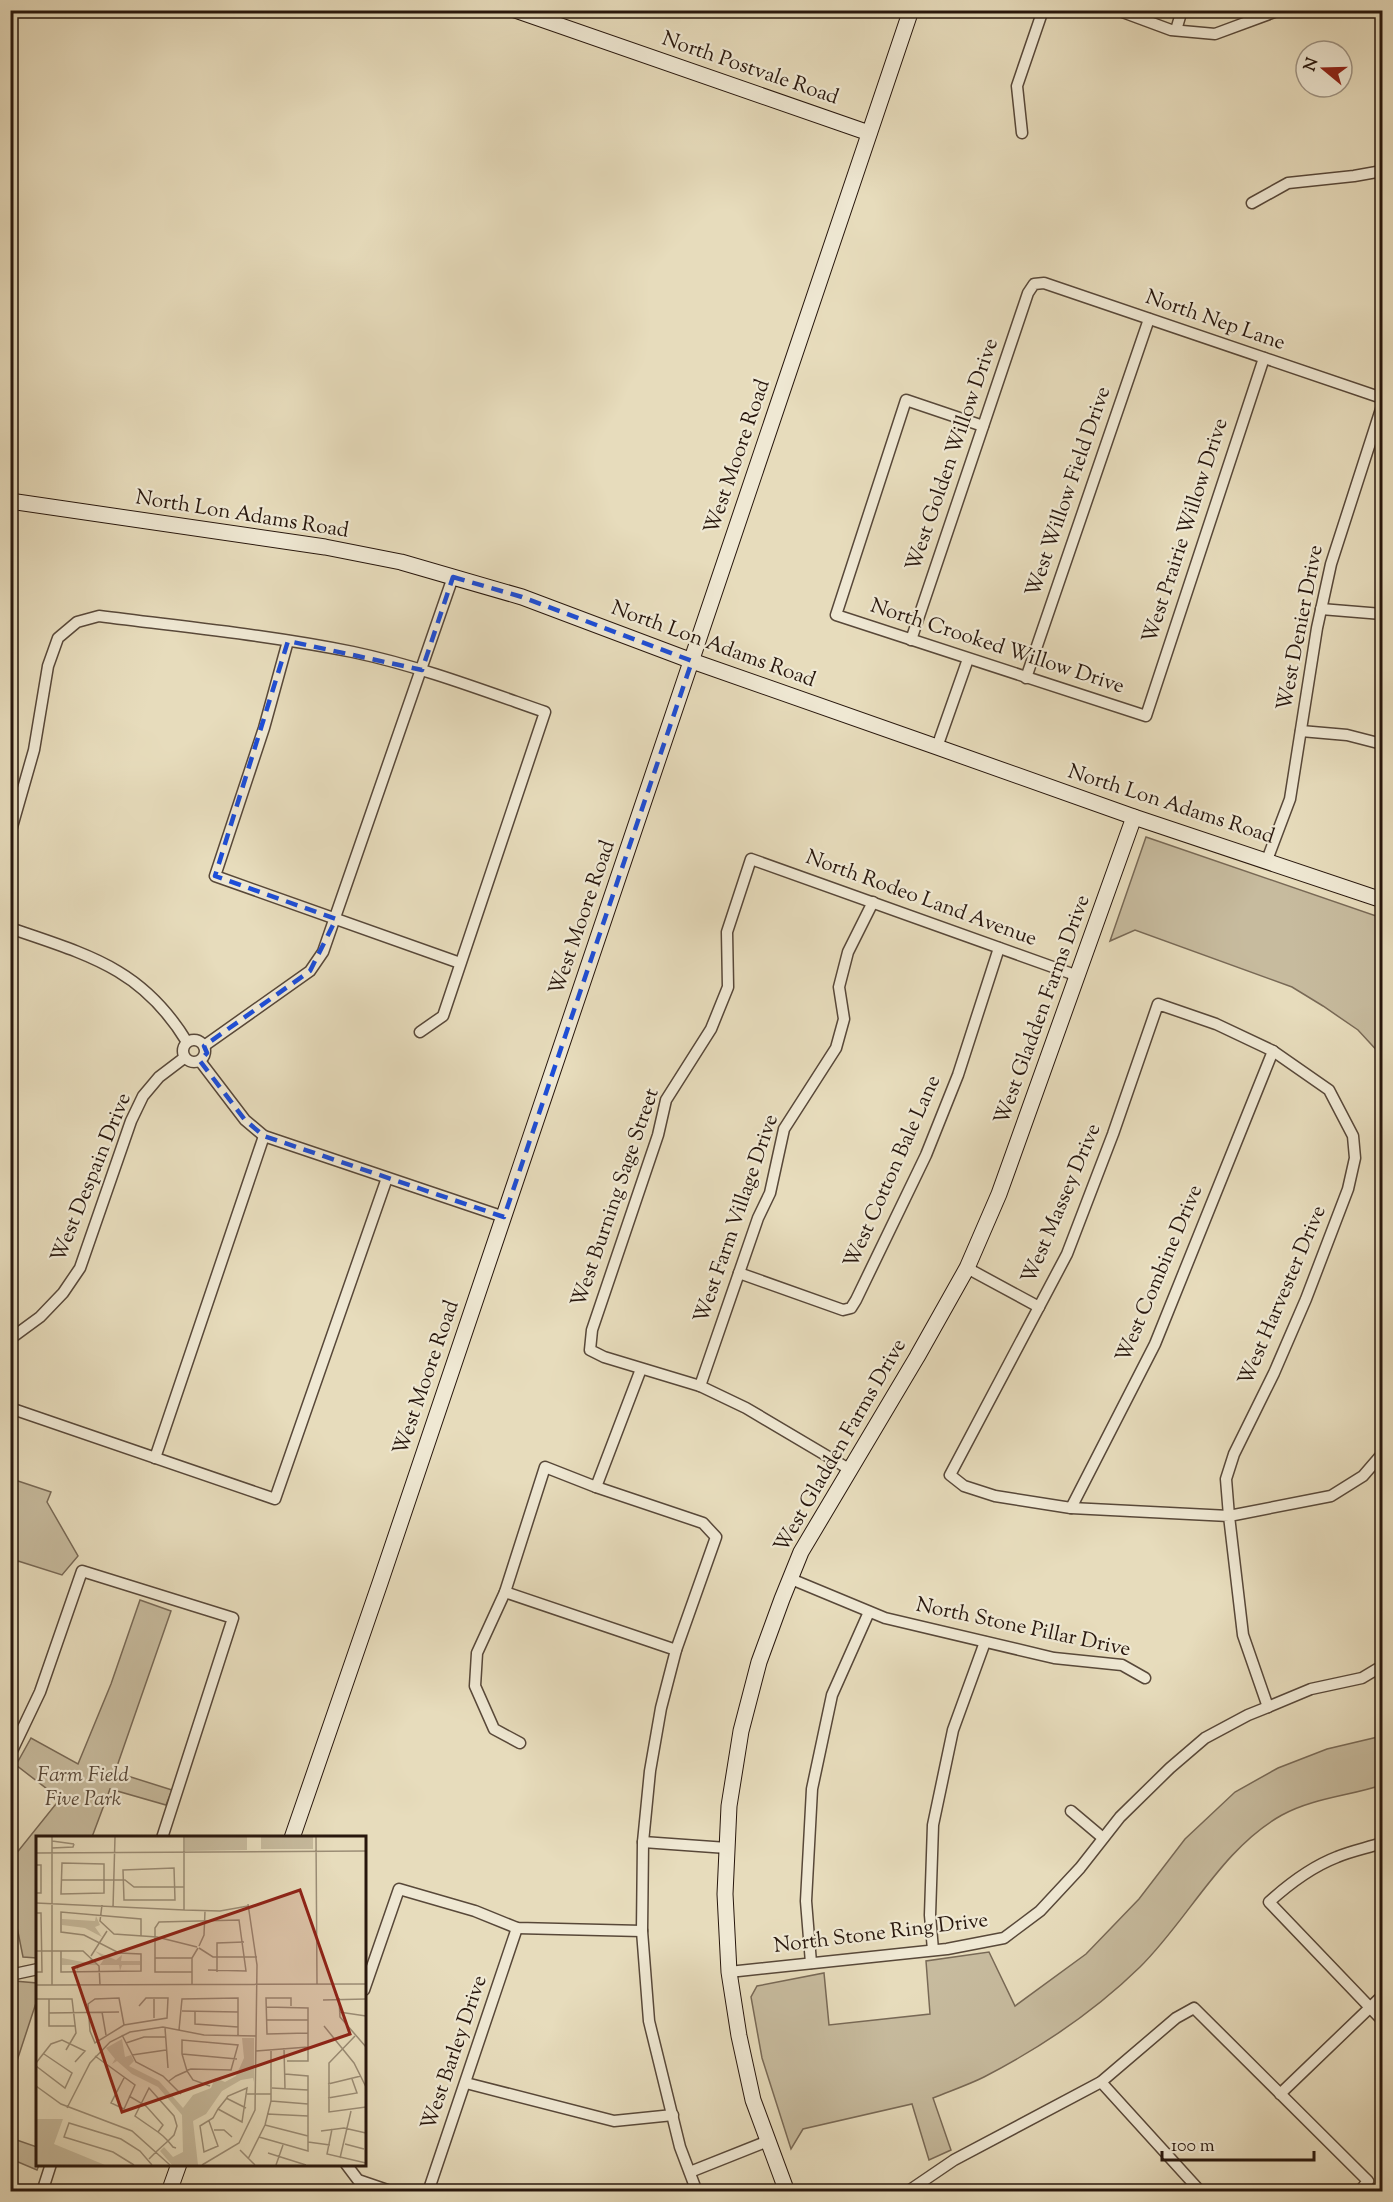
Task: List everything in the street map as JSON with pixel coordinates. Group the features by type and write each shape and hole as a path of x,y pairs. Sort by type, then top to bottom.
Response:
{"street":[{"name":"North Postvale Road","path":"515,10 869,133"},
{"name":"West Moore Road","path":"293,1836 911,10"},
{"path":"1022,133 1017,86 1043,10"},
{"path":"1117,10 1176,30 1215,34 1280,10"},
{"path":"1176,30 1182,10"},
{"path":"1252,203 1288,183 1383,171"},
{"name":"North Nep Lane","path":"1034,284 1044,283 1383,398"},
{"name":"West Golden Willow Drive","path":"911,640 1028,293 1034,284"},
{"name":"West Willow Field Drive","path":"1026,678 1149,319"},
{"name":"West Prairie Willow Drive","path":"1146,716 1264,358"},
{"name":"North Crooked Willow Drive","path":"983,426 906,400 836,615 1146,716"},
{"name":"West Denier Drive","path":"1267,860 1290,799 1321,609 1331,564 1383,406"},
{"name":"North Lon Adams Road","path":"10,501 325,547 401,562 522,597 692,661 1134,817 1383,900"},
{"path":"204,1046 310,971 323,952 453,577"},
{"path":"1321,609 1383,614"},
{"path":"10,834 34,750 48,666 58,638 77,622 99,616 354,652 422,670 545,712 442,1016 420,1032"},
{"path":"288,641 264,728 215,876 460,963"},
{"path":"937,747 968,659"},
{"path":"1301,731 1347,735 1383,744"},
{"name":"West Gladden Farms Drive","path":"787,2192 753,2100 739,2037 729,1972 725,1894 729,1806 741,1731 759,1662 801,1552 967,1268 999,1194 1134,817"},
{"name":"North Rodeo Land Avenue","path":"751,859 1078,976"},
{"name":"West Burning Sage Street","path":"641,1369 590,1350 592,1330 658,1135 666,1100 711,1029 728,987 727,932 751,859"},
{"name":"West Farm Village Drive","path":"700,1386 758,1218 770,1193 784,1129 836,1048 844,1019 839,987 848,952 873,902"},
{"path":"10,928 102,962 138,984 159,1004 187,1042"},
{"name":"West Cotton Bale Lane","path":"738,1274 843,1310 851,1308 926,1155 958,1075 999,948"},
{"name":"West Harvester Drive","path":"1158,1004 1216,1024 1273,1051 1329,1090 1353,1136 1355,1158 1348,1189 1306,1299 1274,1373 1234,1454 1226,1479 1244,1635 1268,1707"},
{"name":"West Massey Drive","path":"1071,1508 995,1496 964,1486 950,1475 1067,1254 1113,1134 1158,1004"},
{"path":"200,1061 192,1062 184,1058 183,1049 187,1042 194,1040 204,1046"},
{"path":"200,1061 205,1053 204,1046"},
{"name":"West Combine Drive","path":"1071,1508 1155,1344 1273,1051"},
{"name":"West Despain Drive","path":"10,1339 40,1317 63,1293 80,1268 131,1121 143,1096 159,1077 184,1058"},
{"path":"200,1061 245,1120 264,1136 504,1217"},
{"path":"155,1458 264,1136"},
{"path":"10,1408 275,1499 387,1178"},
{"path":"967,1268 1039,1307"},
{"path":"596,1487 641,1369 700,1386 746,1408 849,1469"},
{"path":"1071,1508 1229,1516 1331,1496 1364,1476 1383,1454"},
{"path":"520,1743 494,1729 475,1686 477,1653 505,1592 545,1467 596,1487 703,1523 716,1537 676,1650 661,1708 650,1771 643,1842 642,1931 649,2021 681,2147 697,2192"},
{"path":"10,1755 40,1692 82,1571 234,1618 163,1836"},
{"name":"North Stone Pillar Drive","path":"791,1579 885,1618 1054,1658 1122,1665 1145,1678"},
{"path":"505,1592 676,1650"},
{"path":"811,1963 806,1901 812,1788 831,1695 869,1612"},
{"path":"933,1950 930,1915 933,1825 953,1730 985,1642"},
{"name":"North Stone Ring Drive","path":"729,1972 933,1950 1004,1938 1040,1911 1080,1868 1120,1817 1170,1768 1205,1738 1248,1715 1311,1689 1362,1678 1383,1666"},
{"path":"1071,1811 1103,1838"},
{"path":"643,1842 727,1848"},
{"path":"1383,1844 1339,1856 1321,1864 1301,1875 1269,1902 1383,2020"},
{"path":"366,1984 399,1889 475,1911 517,1928 642,1931"},
{"name":"West Barley Drive","path":"428,2192 517,1928"},
{"path":"10,1975 36,1969"},
{"path":"1280,2094 1383,1996"},
{"path":"907,2192 954,2160 1101,2082 1176,2018 1194,2008 1368,2181 1359,2192"},
{"path":"1101,2082 1201,2192"},
{"path":"466,2083 614,2121 673,2115"},
{"path":"690,2172 768,2141"},
{"path":"42,2192 50,2166"},
{"path":"170,2192 178,2166"},
{"path":"348,2166 358,2180 393,2192"}],"highlighted area":[{"path":"453,577 522,597 692,661 504,1217 264,1136 245,1120 200,1061 207,1053 204,1046 310,971 336,919 215,876 288,641 422,670"}],"green space":[{"path":"1146,837 1382,918 1382,1056 1358,1030 1292,987 1135,930 1110,941"},
{"path":"15,1480 51,1492 47,1502 78,1556 62,1575 18,1561 11,1581 10,1492"},
{"name":"Farm Field Five Park","path":"140,1600 171,1611 115,1772 172,1790 166,1805 110,1789 92,1836 36,1836 36,1958 23,1957 11,1903 11,1860 60,1799 16,1765 31,1738 78,1764 111,1684"},
{"path":"1382,1736 1382,1785 1294,1809 1261,1829 1223,1865 1140,1967 1104,1999 1066,2028 1026,2054 978,2080 933,2098 951,2150 929,2160 912,2104 803,2129 791,2149 762,2058 751,1997 757,1986 824,1973 829,2025 930,2014 926,1961 989,1952 1015,2006 1086,1954 1139,1899 1185,1839 1235,1792 1278,1768 1327,1749"},
{"path":"14,1981 36,1983 36,2003 11,2079 10,1984"},
{"path":"11,2138 36,2147 36,2166 39,2166 37,2170 11,2159"}]}
